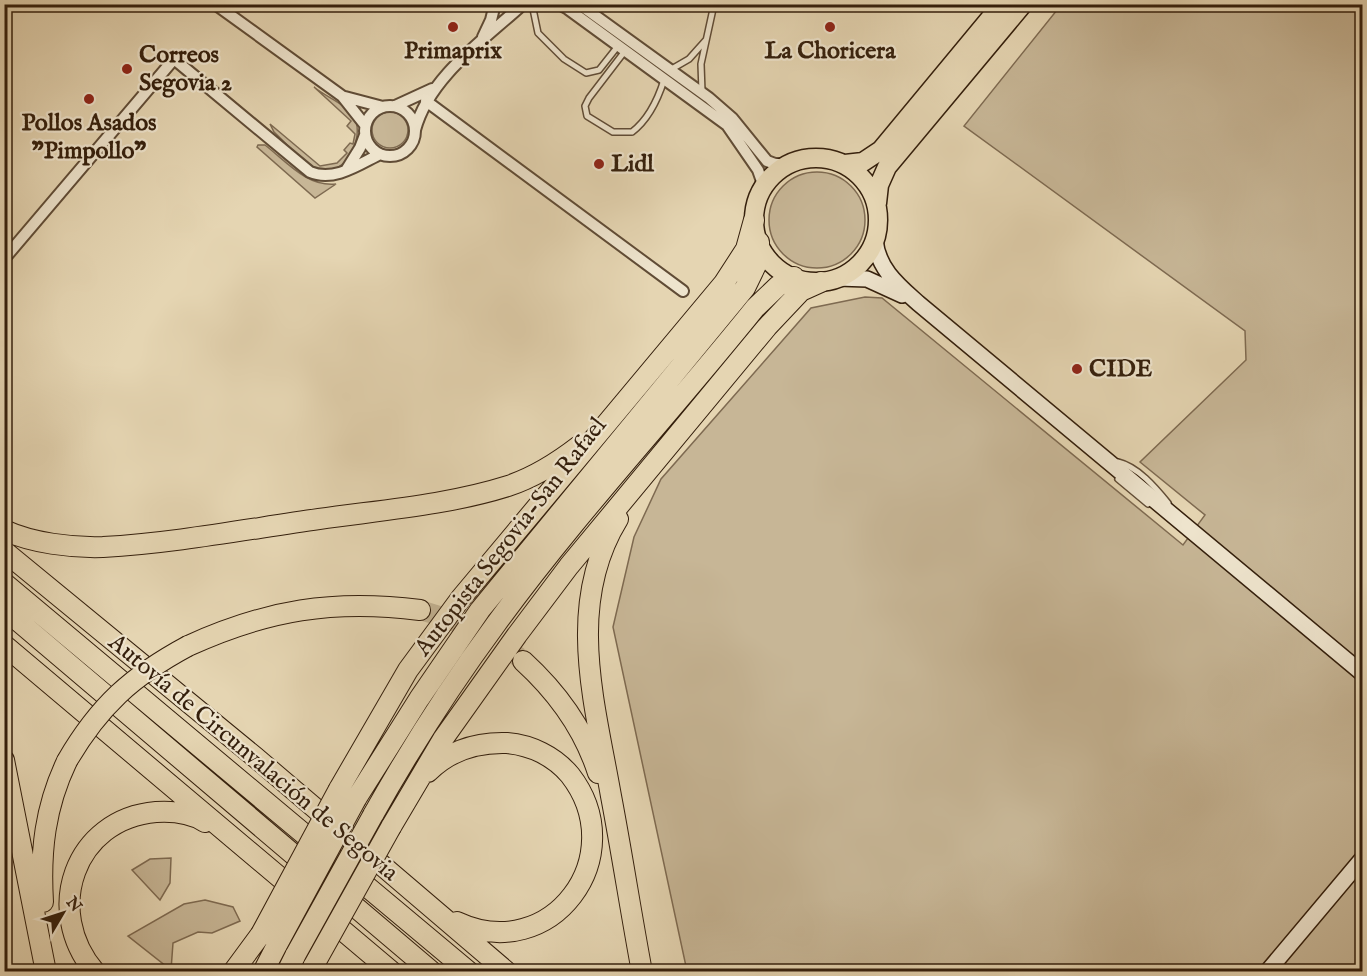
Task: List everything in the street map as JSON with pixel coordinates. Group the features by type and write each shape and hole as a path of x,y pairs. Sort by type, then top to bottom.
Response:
{"highway":[{"path":"241,972 269,939 339,789 379,718 421,652 461,598 724,283 746,249 754,220"},
{"name":"Autopista Segovia-San Rafael","path":"263,972 269,939 418,699 480,610 745,288 759,259 759,242"},
{"name":"Autopista Segovia-San Rafael","path":"291,963 373,815 435,712 496,624 551,553 755,308 778,286 794,277"},
{"path":"312,968 443,739 517,635 651,466 778,314 801,291 829,280"},
{"path":"4,530 17,536 50,542 101,547 208,535 430,502 507,486 536,475 562,459 606,423"},
{"path":"642,972 589,668 588,609 599,558 612,528 651,466"},
{"path":"4,550 255,757 507,972"},
{"name":"Autovía de Circunvalación de Segovia","path":"4,583 468,972"},
{"path":"54,972 43,909 42,851 49,807 67,761 91,722 117,694 150,667 188,646 244,622 310,608 363,604 420,610"},
{"name":"Autovía de Circunvalación de Segovia","path":"4,609 432,972"},
{"path":"4,645 390,970"},
{"path":"523,661 559,699 588,747 600,781 628,895"},
{"path":"406,801 432,768 456,752 470,746 515,744 532,747 563,767 586,800 594,835 588,867 572,897 540,924 521,930 501,933 467,926 449,918 411,890"},
{"path":"4,760 46,972"},
{"path":"95,972 77,945 69,919 68,900 74,874 96,840 112,828 130,819 148,813 169,811 199,818 238,844"},
{"path":"232,972 269,939"}],"main road":[{"path":"918,303 867,279 829,280 794,277 774,265 759,242 754,220 756,204 772,176 788,164 816,157 845,164 863,162 881,150 1002,4"},
{"path":"876,204 879,185 887,166 1023,4"},
{"path":"829,280 859,265 875,240 879,222 876,204 866,182 845,164"},
{"path":"875,240 878,256 884,268 918,303 1362,673"},
{"path":"1267,972 1362,859"}],"street":[{"path":"215,4 342,96 365,130 370,147 380,154 395,156 404,152 414,140 415,130 426,101 435,88 523,4"},
{"path":"476,47 489,26 495,4"},
{"path":"559,4 622,48 703,93 732,118 767,161 775,164 788,164"},
{"path":"579,4 667,74 732,131 758,170 764,187"},
{"path":"4,259 174,59 310,172 329,176 380,154"},
{"path":"342,96 383,107 394,106 435,88"},
{"path":"426,101 683,291"},
{"path":"394,106 411,117 415,130"},
{"path":"345,171 360,148 371,113 383,107"}],"lane":[{"path":"532,4 538,33 564,59 586,73 599,70 622,48"},
{"path":"703,93 701,64 712,9"},
{"path":"622,48 585,106 587,116 613,132 632,132 649,114 659,97 667,74 688,59 707,39"}],"shaded area":[{"path":"1061,5 1362,5 1362,971 687,971 613,627 634,537 661,479 811,308 865,297 882,298 1183,545 1205,515 1140,462 1246,360 1245,331 964,126"},
{"path":"314,87 346,108 354,117 357,126 357,136 350,156 335,169 326,171 310,165 299,156 274,132 270,124 320,166 337,163 347,153 344,150 350,143 353,144 355,134 347,126 351,121"},
{"path":"390,112 403,117 408,130 403,143 390,148 377,143 372,130 377,117"},
{"path":"265,145 289,166 316,182 336,184 315,198 257,147"},
{"path":"817,172 835,176 851,186 861,202 865,220 861,238 851,254 835,264 817,268 799,264 783,254 773,238 769,220 773,202 783,186 799,176"},
{"path":"171,858 170,883 160,900 132,870 150,859"},
{"path":"205,900 233,907 240,921 212,933 198,932 173,943 171,970 128,936 184,904"}],"tunnel":[{"path":"420,610 473,629 521,659"}],"place":[{"name":"Primaprix","path":"453,27"},
{"name":"La Choricera","path":"830,27"},
{"name":"Correos Segovia 2","path":"127,69"},
{"name":"Pollos Asados \"Pimpollo\"","path":"89,99"},
{"name":"Lidl","path":"599,164"},
{"name":"CIDE","path":"1077,369"}]}
